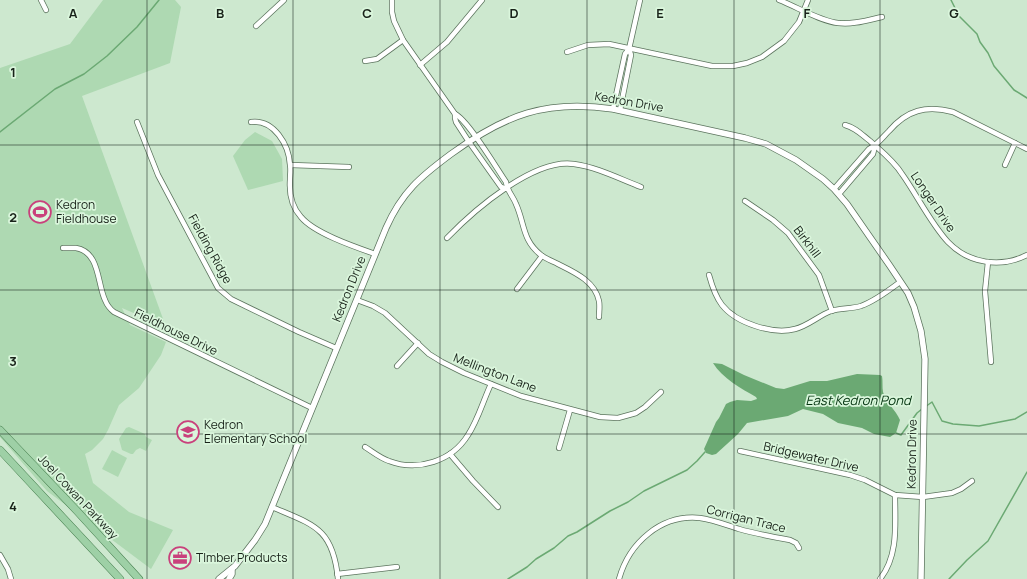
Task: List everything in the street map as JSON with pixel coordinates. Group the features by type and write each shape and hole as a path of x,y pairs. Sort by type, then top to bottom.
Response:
{"main road":[{"name":"Joel Cowan Parkway","path":"0,430 139,579"},
{"name":"Joel Cowan Parkway","path":"0,450 121,578"}],"street":[{"path":"41,0 46,10"},
{"path":"256,26 284,0"},
{"path":"392,0 394,21 403,40 455,114 460,117 506,182 507,188 516,202 524,230 529,241 542,256 575,273 593,288 600,302 599,317"},
{"path":"420,65 447,42 482,0"},
{"path":"613,109 625,54 629,49 640,0"},
{"path":"780,0 830,21 839,23 863,22 882,17"},
{"path":"567,52 588,45 609,44 712,66 733,66 748,63 762,57 784,41 799,22 808,0"},
{"path":"365,61 377,59 403,40"},
{"path":"620,110 631,55 629,49"},
{"name":"Kedron Drive","path":"229,579 232,569 265,524 390,218 409,189 432,168 475,137 507,120 543,109 577,105 620,110 766,144 796,160 834,189 856,215 908,293 918,319 924,343 925,359 920,579"},
{"path":"834,189 893,126 905,116 929,108 952,112 1027,149"},
{"path":"455,114 456,122 469,142 502,186 507,188"},
{"name":"Fielding Ridge","path":"137,122 158,175 218,288 231,299 336,348"},
{"path":"251,122 263,123 274,130 285,145 291,165 289,182 291,199 295,208 306,222 318,230 375,254"},
{"name":"Longer Drive","path":"845,125 854,127 902,172 936,227 948,242 964,254 988,262 1006,262 1027,255"},
{"path":"1005,165 1015,143"},
{"path":"839,194 873,154 875,146"},
{"path":"447,238 469,217 507,188 529,174 557,164 573,164 600,171 641,187"},
{"path":"291,165 349,167"},
{"name":"Birkhill","path":"745,201 773,220 788,233 819,275 832,311"},
{"name":"Fieldhouse Drive","path":"63,248 77,248 87,253 94,262 100,277 104,299 114,312 312,408"},
{"path":"516,289 542,256"},
{"path":"988,262 985,291 991,362"},
{"path":"709,275 716,296 728,311 743,320 767,329 782,331 796,329 832,311 862,306 900,282"},
{"name":"Mellington Lane","path":"357,300 385,313 429,354 452,368 512,393 570,410 600,417 618,418 636,413 661,392"},
{"path":"397,366 418,343"},
{"path":"365,447 389,461 414,466 433,462 450,454 463,442 470,432 491,384"},
{"path":"559,448 570,410"},
{"name":"Bridgewater Drive","path":"740,451 850,475 865,480 895,494 922,497 952,493 972,481"},
{"path":"450,454 498,507"},
{"path":"880,579 887,570 892,558 895,529 895,494"},
{"path":"272,507 308,522 319,530 332,547 336,562 337,576 397,567"},
{"name":"Corrigan Trace","path":"619,579 624,562 641,539 663,525 686,518 713,520 751,532 790,540 796,543 799,548"},
{"path":"0,555 8,569 11,579"},
{"name":"Kedron Drive","path":"219,579 226,572 232,569"}],"shaded area":[{"path":"103,0 175,0 181,7 170,63 82,96 166,327 122,308 130,325 166,342 161,355 139,388 119,405 103,439 92,450 85,454 93,483 129,512 173,530 151,569 47,491 0,437 0,68 70,44"},
{"path":"255,132 272,141 282,159 283,181 248,190 233,156 245,140"},
{"path":"129,427 145,434 146,437 152,440 146,451 140,448 131,454 122,450 119,439 126,428"},
{"path":"112,450 127,458 118,477 102,469"}],"water":[{"name":"East Kedron Pond","path":"713,363 722,364 776,388 784,389 810,381 827,381 857,374 880,375 882,376 884,396 900,420 896,433 890,437 874,434 862,428 838,423 823,414 803,409 788,416 747,423 738,434 716,454 712,455 706,453 704,449 726,404 737,400 751,401 757,399 722,374"}],"waterway":[{"path":"0,132 55,89 84,74 107,56 137,27 159,0"},
{"path":"951,0 959,16 977,34 994,66 1014,90 1027,98"},
{"path":"925,407 932,402 942,421 953,424 979,426 1015,419 1027,412"},
{"path":"896,433 901,435 917,413 922,409"},
{"path":"508,579 554,548 568,536 628,502 644,491 687,470 705,452"},
{"path":"949,579 988,541 1027,472"}],"place":[{"name":"Kedron Fieldhouse","path":"40,212"},
{"name":"Kedron Elementary School","path":"188,432"},
{"name":"TImber Products","path":"180,558"}]}
